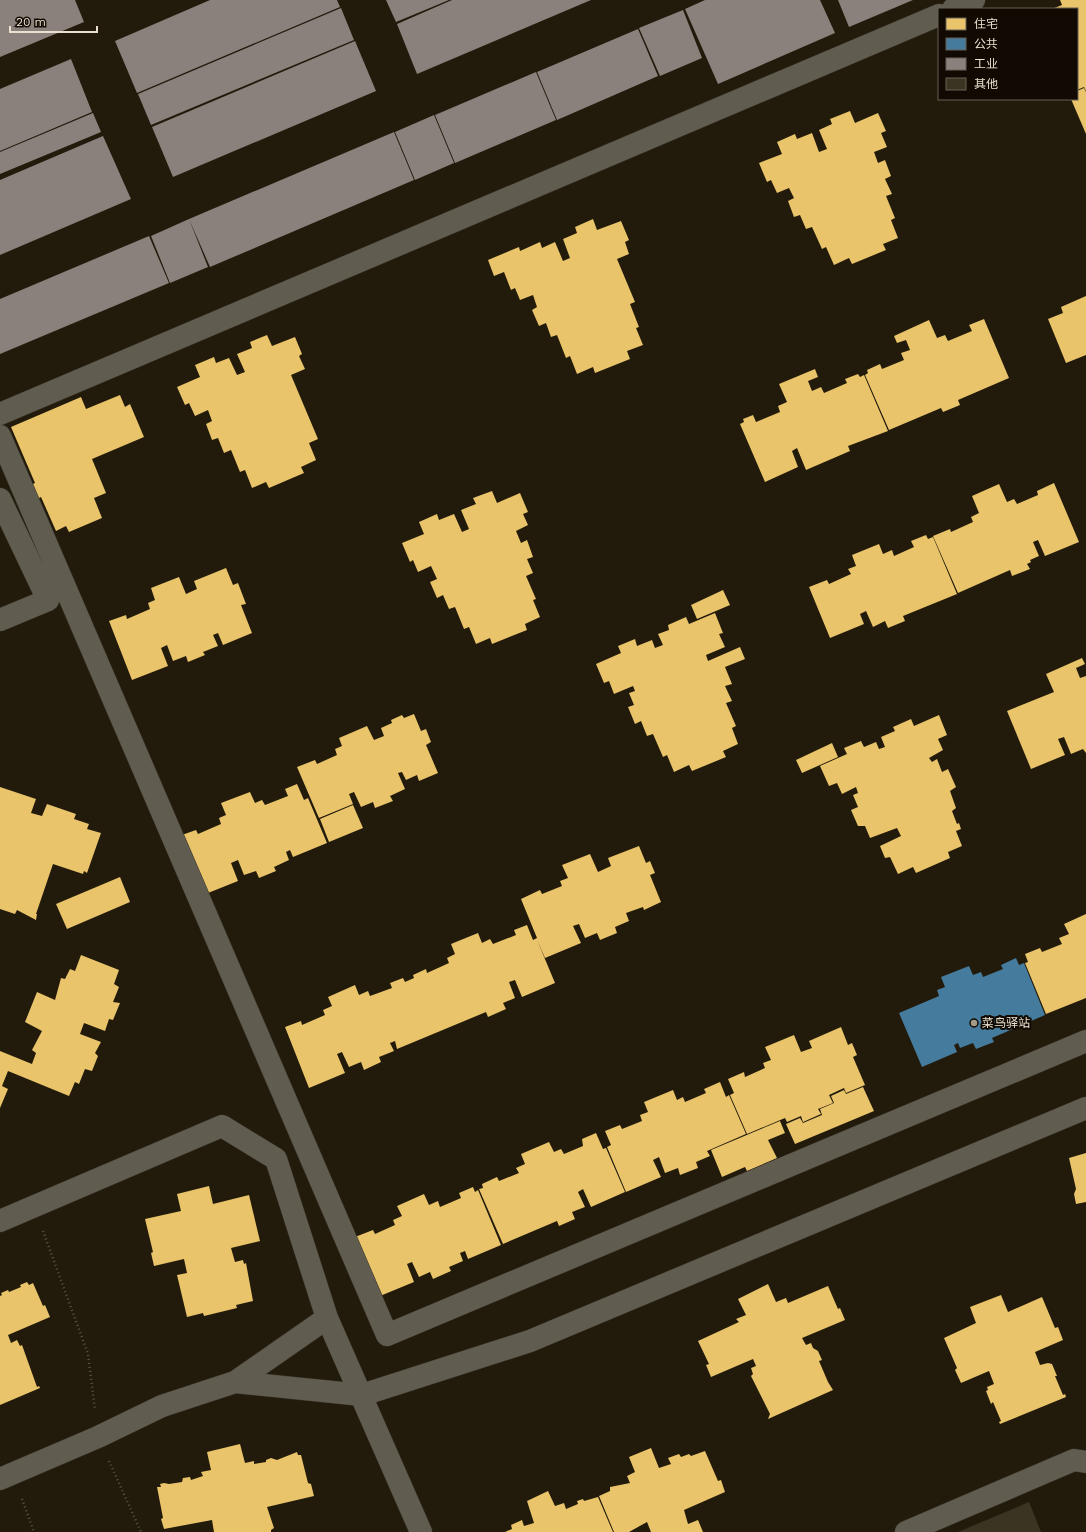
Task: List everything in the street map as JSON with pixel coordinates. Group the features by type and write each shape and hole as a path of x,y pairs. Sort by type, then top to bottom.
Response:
{"street":[{"path":"955,8 974,0"},
{"path":"0,414 938,15"},
{"path":"0,436 387,1335 1086,1041"},
{"path":"0,499 48,600 0,620"},
{"path":"235,1382 362,1395 530,1341 1086,1108"},
{"path":"0,1221 222,1126 276,1159 327,1318 362,1395 420,1532"},
{"path":"6,1477 98,1437 162,1406 235,1382 327,1318"},
{"path":"906,1532 1074,1460 1086,1462"}],"path":[{"path":"34,1206 88,1354 98,1437 140,1532"},
{"path":"6,1477 34,1532"}],"building: 住宅":[{"path":"1060,0 1086,0 1086,91 1084,87 1078,90 1078,8 1054,8 1062,5"},
{"path":"1084,88 1086,92 1086,134 1071,100 1078,100 1078,91"},
{"path":"850,111 855,123 878,113 886,131 881,133 887,147 874,152 878,163 885,160 891,176 885,179 892,194 886,196 895,218 891,220 898,238 883,244 886,250 852,264 849,258 834,265 826,247 822,249 812,227 806,229 800,215 794,217 788,201 794,198 789,188 777,193 771,180 767,182 759,163 782,154 777,142 795,134 797,139 812,133 819,152 827,149 819,130 832,124 830,119"},
{"path":"593,219 597,230 621,221 629,240 625,242 629,254 617,259 635,302 630,304 639,327 636,328 643,345 627,351 630,359 595,373 593,367 577,374 570,356 566,358 557,335 551,337 546,323 539,326 532,310 537,307 533,295 520,300 515,288 511,290 504,272 494,276 488,260 519,247 520,251 540,242 542,248 555,242 563,261 570,258 563,239 577,233 575,227"},
{"path":"1086,296 1086,355 1066,363 1048,319 1063,313 1061,307"},
{"path":"984,319 1009,378 958,400 960,405 943,412 941,408 889,430 865,375 868,373 867,370 880,364 882,369 904,360 901,353 910,350 906,340 897,343 894,336 929,320 937,338 945,335 948,341 972,331 969,325"},
{"path":"267,335 272,346 295,337 302,354 299,356 305,369 291,375 318,439 309,443 316,460 301,467 304,473 269,488 266,482 252,488 245,470 240,472 231,450 224,453 218,438 212,440 206,424 212,421 208,410 195,416 189,403 185,405 177,387 200,377 195,365 214,357 216,363 229,358 237,375 245,372 237,354 252,348 250,342"},
{"path":"815,369 818,377 808,381 812,391 821,387 824,393 847,383 845,379 858,374 860,377 864,375 888,431 848,446 850,451 806,470 797,448 792,451 798,467 765,482 740,424 744,422 743,419 753,415 756,422 780,412 778,406 787,402 779,384"},
{"path":"120,395 125,407 130,404 144,437 92,459 106,493 94,498 102,518 69,532 66,526 56,531 41,497 35,500 29,486 35,483 11,427 81,397 86,409"},
{"path":"1054,483 1079,542 1045,556 1038,540 1033,542 1039,556 1030,560 1031,562 1027,564 1030,569 1012,576 1010,570 958,593 933,536 950,529 951,532 973,522 971,517 979,513 972,496 999,484 1007,502 1014,499 1017,504 1038,495 1037,491"},
{"path":"492,491 497,503 520,493 528,512 523,514 528,525 516,531 521,543 527,540 533,557 527,559 533,573 526,576 536,599 533,600 540,617 525,624 527,630 492,644 490,638 476,644 469,627 464,629 455,607 449,609 443,595 437,598 430,582 437,579 431,566 418,572 413,560 410,562 402,543 424,534 419,522 437,514 439,520 454,514 462,532 469,529 461,510 476,504 473,498"},
{"path":"926,535 928,539 933,537 957,594 903,616 905,621 888,628 885,621 873,627 866,611 860,614 864,624 830,638 809,587 827,580 829,584 851,574 848,569 856,566 852,555 879,544 883,554 892,550 894,556 914,547 911,541"},
{"path":"226,568 233,585 238,583 246,604 241,605 252,633 223,645 218,633 213,635 218,646 203,652 205,655 188,662 186,656 173,661 167,645 161,648 168,666 132,680 109,621 126,615 127,619 150,609 148,603 155,600 151,588 179,577 186,594 197,589 194,581"},
{"path":"723,590 730,605 697,619 691,605"},
{"path":"715,613 723,633 719,634 725,647 706,655 708,661 740,647 745,659 725,667 732,684 725,686 732,701 726,703 736,726 732,728 738,744 723,751 726,757 692,771 689,765 674,772 667,755 663,757 653,734 647,736 641,721 635,724 628,707 634,705 629,693 635,691 633,686 614,694 609,681 604,683 596,664 621,653 618,646 635,639 637,646 652,640 655,648 663,645 658,634 669,630 668,625 686,617 689,624"},
{"path":"1082,658 1085,664 1076,668 1080,678 1086,676 1086,753 1083,749 1071,754 1064,737 1058,739 1065,755 1031,769 1007,711 1054,692 1046,674"},
{"path":"414,714 421,731 426,729 431,742 426,745 438,773 419,781 417,775 406,780 402,772 398,773 405,789 390,796 393,801 375,808 373,802 361,807 354,792 349,794 353,804 319,818 297,767 315,760 317,764 337,755 335,749 342,746 339,738 367,726 374,740 384,736 381,728 392,723 391,720 402,715 404,718"},
{"path":"939,715 947,735 938,739 943,750 929,758 932,762 937,759 942,772 948,769 956,787 950,791 956,808 952,811 957,824 959,823 961,829 956,831 962,846 948,852 950,858 916,873 913,867 898,874 890,857 885,858 880,846 901,836 897,828 870,838 865,826 858,826 851,810 858,807 853,795 858,793 856,787 842,794 837,783 829,786 820,766 847,754 844,748 861,741 864,747 876,742 879,749 885,747 881,737 895,731 893,727 911,719 914,726"},
{"path":"832,743 838,757 802,773 796,760"},
{"path":"297,784 304,800 308,798 327,843 293,857 290,850 286,852 289,860 274,867 276,871 259,878 256,871 244,875 238,860 231,863 238,881 203,895 179,836 196,830 198,834 221,824 219,818 226,815 221,803 250,792 255,803 262,800 265,805 288,796 285,789"},
{"path":"0,787 36,799 31,813 42,816 47,804 76,814 74,819 89,824 87,829 101,833 87,873 84,871 83,874 53,864 36,914 36,920 17,910 15,914 0,909"},
{"path":"353,805 363,828 329,842 320,819"},
{"path":"639,846 646,863 650,861 655,873 650,875 661,902 644,910 643,907 626,913 629,921 615,927 617,933 600,940 597,933 585,938 579,924 573,926 581,943 545,958 537,940 555,983 522,997 515,980 509,982 515,998 503,1003 506,1009 488,1017 486,1012 397,1049 395,1041 390,1043 394,1051 379,1057 381,1062 364,1070 361,1062 349,1067 342,1052 337,1054 345,1073 309,1088 285,1027 301,1021 302,1025 325,1015 323,1010 332,1006 328,997 355,985 359,995 368,991 370,996 392,988 390,983 403,978 405,982 414,978 413,975 426,969 427,973 449,963 447,958 455,954 451,944 478,933 482,943 490,939 493,944 516,935 514,930 527,925 533,940 537,938 521,899 540,890 542,894 562,886 560,881 568,878 562,865 590,854 598,872 611,866 608,858"},
{"path":"120,877 130,902 67,929 56,904"},
{"path":"1086,914 1086,998 1046,1014 1025,963 1028,962 1025,954 1040,948 1042,952 1062,944 1059,938 1069,934 1064,924"},
{"path":"81,955 119,970 114,984 119,987 113,1002 120,1003 113,1020 109,1019 105,1031 84,1023 80,1034 101,1042 95,1053 98,1056 92,1071 85,1069 79,1084 75,1082 69,1096 8,1071 2,1086 8,1089 0,1108 0,1051 32,1064 36,1053 32,1050 42,1031 25,1022 37,992 55,1000 61,978 65,979 70,969 75,971"},
{"path":"841,1027 848,1045 852,1043 857,1055 853,1057 865,1085 846,1093 844,1088 829,1095 833,1103 818,1109 821,1114 803,1122 801,1116 787,1122 785,1118 747,1134 730,1095 734,1093 728,1079 744,1072 745,1077 765,1068 763,1063 771,1060 765,1047 794,1035 801,1052 812,1048 809,1041"},
{"path":"720,1082 726,1097 729,1095 746,1134 707,1151 710,1156 696,1162 698,1168 680,1175 678,1168 665,1173 659,1157 653,1160 661,1177 626,1192 607,1147 611,1145 605,1131 620,1125 622,1129 642,1121 640,1115 648,1112 644,1102 673,1090 677,1100 683,1097 685,1102 706,1093 704,1089"},
{"path":"863,1087 874,1111 795,1144 786,1124 800,1118 803,1123 822,1115 820,1109 834,1103 831,1096 844,1090 846,1094"},
{"path":"780,1121 785,1133 768,1140 777,1158 747,1171 745,1167 722,1177 711,1150"},
{"path":"596,1133 603,1149 606,1148 625,1192 591,1207 583,1189 578,1192 585,1207 572,1212 575,1219 559,1226 557,1221 503,1244 479,1189 483,1188 482,1184 497,1177 499,1181 519,1173 516,1168 525,1164 521,1154 549,1142 554,1152 561,1149 564,1154 583,1146 582,1139"},
{"path":"1086,1153 1086,1202 1076,1204 1074,1194 1076,1189 1069,1158"},
{"path":"209,1186 213,1204 249,1195 260,1241 231,1248 235,1262 243,1260 244,1264 246,1263 253,1301 236,1305 237,1308 204,1316 203,1313 187,1317 177,1275 187,1273 184,1259 154,1266 151,1253 153,1252 145,1219 181,1211 177,1194"},
{"path":"473,1187 475,1192 478,1190 501,1245 468,1259 465,1251 460,1253 463,1261 449,1267 451,1271 433,1279 430,1272 419,1277 412,1262 407,1264 414,1282 380,1296 355,1237 373,1230 375,1234 395,1225 393,1220 402,1216 397,1206 424,1194 429,1205 438,1201 440,1207 461,1198 459,1193"},
{"path":"27,1282 29,1285 33,1283 43,1306 45,1305 50,1317 8,1335 11,1343 17,1340 20,1346 22,1345 37,1387 39,1386 40,1388 0,1405 0,1296 2,1295 1,1293 8,1290 9,1292 21,1287 20,1285"},
{"path":"768,1284 776,1302 786,1298 788,1303 828,1286 838,1309 840,1308 845,1320 802,1338 806,1345 811,1343 813,1348 818,1351 822,1360 819,1361 833,1390 768,1419 770,1414 751,1376 753,1374 751,1368 756,1366 753,1359 711,1377 706,1365 709,1364 698,1341 739,1322 736,1319 746,1315 738,1299"},
{"path":"1001,1295 1008,1312 1042,1297 1055,1328 1058,1327 1063,1340 1035,1352 1040,1365 1048,1363 1052,1364 1063,1395 1065,1394 1066,1397 1000,1424 999,1422 1001,1421 993,1402 991,1404 986,1391 988,1390 987,1387 994,1384 989,1371 961,1383 955,1370 957,1368 944,1338 976,1323 970,1307"},
{"path":"240,1444 245,1463 254,1461 254,1464 266,1462 266,1460 271,1458 277,1460 297,1452 298,1455 301,1455 308,1483 311,1484 314,1496 267,1507 274,1528 271,1532 214,1532 212,1520 164,1529 161,1519 163,1518 157,1487 161,1487 160,1484 164,1483 169,1484 182,1482 183,1478 190,1477 191,1480 203,1476 201,1472 211,1470 207,1452"},
{"path":"651,1448 659,1468 671,1464 668,1458 679,1454 681,1457 689,1454 691,1456 705,1451 718,1481 721,1480 725,1492 684,1510 688,1524 698,1520 703,1532 651,1532 647,1522 629,1532 614,1532 599,1496 610,1491 610,1487 630,1483 627,1476 635,1472 629,1457"},
{"path":"548,1491 555,1506 564,1503 566,1509 578,1504 577,1501 583,1499 584,1501 598,1497 613,1532 505,1532 512,1529 511,1525 522,1520 524,1526 534,1523 527,1501"}],"building: 公共":[{"path":"1016,958 1019,965 1024,963 1045,1015 992,1038 994,1042 976,1049 973,1043 960,1048 958,1043 954,1045 957,1052 922,1067 899,1013 939,996 937,990 945,987 941,977 969,966 973,975 981,972 983,977 1003,969 1001,965"}],"building: 工业":[{"path":"0,0 75,0 84,22 0,57"},
{"path":"210,0 337,0 340,7 137,93 115,41"},
{"path":"386,0 449,0 396,22"},
{"path":"452,0 591,0 417,74 397,24"},
{"path":"705,0 820,0 835,33 718,84 685,9"},
{"path":"838,0 913,0 849,27"},
{"path":"341,8 354,40 151,125 138,94"},
{"path":"683,10 702,58 660,76 639,28"},
{"path":"638,29 658,76 557,120 537,72"},
{"path":"355,41 376,91 173,177 152,127"},
{"path":"71,59 92,112 0,151 0,89"},
{"path":"536,72 556,120 455,163 435,115"},
{"path":"93,113 101,132 0,174 0,152"},
{"path":"434,115 454,163 415,180 395,132"},
{"path":"394,132 414,180 210,267 189,219"},
{"path":"103,136 131,199 0,255 0,180"},
{"path":"189,219 208,267 170,283 151,236"},
{"path":"149,236 169,283 0,354 0,299"}],"building: 其他":[{"path":"1029,1502 1041,1532 958,1532"}],"place":[{"name":"菜鸟驿站","path":"974,1023"}]}
